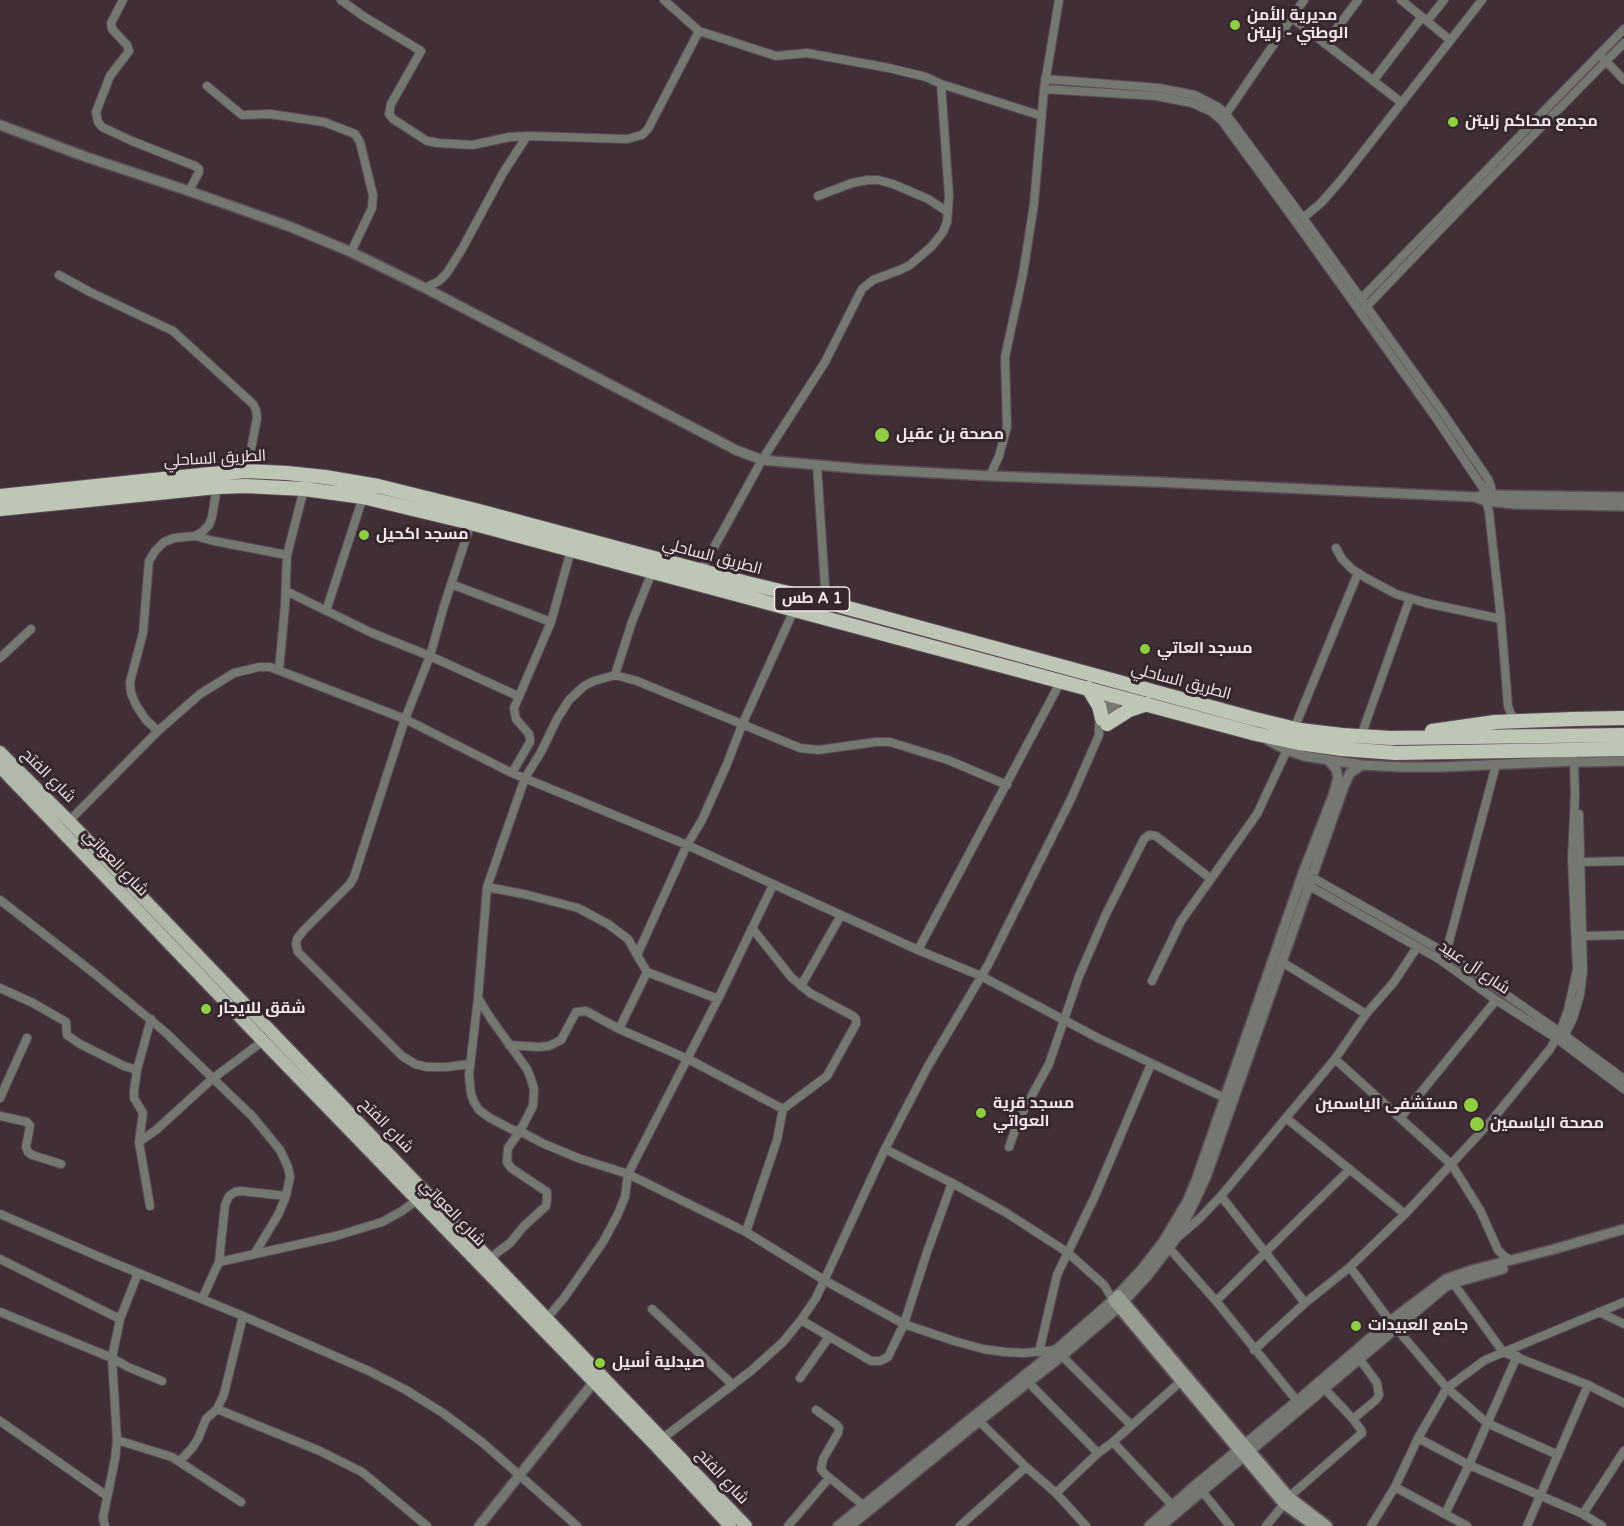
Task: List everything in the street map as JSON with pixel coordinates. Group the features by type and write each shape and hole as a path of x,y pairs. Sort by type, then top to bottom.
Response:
{"highway":[{"name":"الطريق الساحلي","path":"0,496 247,471 325,477 378,486 571,535 1294,729 1391,738 1624,735"},
{"name":"الطريق الساحلي","path":"0,509 218,488 281,487 363,497 471,523 1256,734 1310,745 1396,753 1624,749"},
{"path":"1088,688 1099,706 1103,726 1129,710 1147,704"},
{"path":"1391,738 1517,721 1624,718"}],"main road":[{"name":"شارع الفتح","path":"1,759 69,821 181,947 485,1262 548,1318 597,1378 663,1438 746,1526"},
{"name":"شارع العواتي","path":"1,759 181,947 263,1041 417,1200 485,1262 597,1378 729,1526"},
{"path":"1117,1299 1180,1382 1244,1450"},
{"path":"1117,1299 1287,1500 1315,1526"},
{"path":"1287,1500 1328,1526"}],"street":[{"path":"123,0 111,23 112,29 127,45 129,51 110,76 96,112 98,122 102,127 132,141 199,169 200,172 189,191"},
{"path":"341,0 363,16 420,49 421,53 391,104 389,114 427,141 438,143 472,145 501,138 527,136 627,140 642,135 648,129 699,31"},
{"path":"664,0 699,31 776,56 807,52 889,68 926,77 941,84 1042,116"},
{"path":"990,476 999,456 1007,427 1005,357 1023,274 1032,215 1039,162 1045,79 1059,0"},
{"path":"1224,118 1304,0"},
{"path":"1325,44 1358,0"},
{"path":"1401,0 1450,40"},
{"path":"1373,81 1424,19 1444,0"},
{"path":"1303,218 1321,203 1342,179 1482,0"},
{"path":"1291,17 1402,103"},
{"path":"1364,310 1460,203 1624,29"},
{"path":"1358,302 1624,44"},
{"path":"1600,54 1624,80"},
{"path":"1045,79 1159,88 1195,95 1218,107 1440,416 1488,479 1508,706 1517,721"},
{"path":"701,571 762,460 825,362 862,290 873,280 910,265 932,246 943,232 949,196 941,84"},
{"path":"207,86 242,115 270,114 324,122 355,134 360,142 373,195 372,208 351,252"},
{"path":"1044,89 1156,96 1192,103 1224,118 1303,218 1358,302"},
{"path":"0,125 291,227 351,252 425,288 736,450 762,460 862,469 990,476 1490,498 1624,497"},
{"path":"425,288 439,281 447,273 503,173 527,136"},
{"path":"818,196 852,183 878,180 928,199 948,212"},
{"path":"59,275 173,331 253,404 257,418 247,471"},
{"path":"817,465 826,602"},
{"path":"195,536 208,525 218,488"},
{"path":"279,670 287,555 304,489"},
{"path":"326,611 363,497"},
{"path":"1490,498 1514,504 1624,506"},
{"path":"470,1064 427,1067 415,1064 402,1056 298,952 296,944 304,930 354,878 405,719 430,656 471,523"},
{"path":"158,731 146,720 136,705 131,693 130,682 143,633 147,606 147,571 149,561 155,551 164,542 174,538 195,536 287,555"},
{"path":"1336,548 1342,559 1358,573 1396,594 1501,620"},
{"path":"512,773 530,742 529,734 516,719 514,708 551,622 571,550"},
{"path":"615,675 632,622 652,572"},
{"path":"1294,729 1358,573"},
{"path":"451,584 551,622"},
{"path":"286,591 372,633 430,656 518,696"},
{"path":"1361,736 1410,598"},
{"path":"637,955 687,845 702,820 794,610"},
{"path":"0,658 30,629"},
{"path":"69,821 158,731 200,694 234,673 259,667 270,667 405,719 512,773 687,845 918,950 981,976 1151,1064 1225,1098"},
{"path":"1007,785 948,760 890,742 818,750 800,748 650,686 615,675 584,686 568,700 525,778 487,887 469,1075 471,1094 479,1110 501,1124 578,1158 628,1174 746,1232 824,1280 904,1324 983,1349 1005,1352 1059,1353 1131,1425"},
{"path":"918,950 1061,681"},
{"path":"663,1438 753,1370 783,1342 816,1298 885,1149 927,1068 988,965 1071,800 1117,696"},
{"path":"1256,734 1304,756 1362,765 1402,767 1624,761"},
{"path":"1152,981 1181,921 1257,814 1287,750"},
{"path":"1117,1299 1163,1242 1188,1200 1197,1178 1306,879 1338,783 1337,772 1329,761"},
{"path":"1254,1350 1305,1303 1350,1267 1406,1214 1492,1120 1573,1018 1580,995 1583,971 1576,762"},
{"path":"1560,1037 1577,969 1572,859 1576,762"},
{"path":"1172,1244 1206,1177 1282,962 1306,879 1350,773 1362,765"},
{"path":"1446,953 1496,765"},
{"path":"1009,1148 1019,1119 1049,1064 1079,976 1106,914 1147,836 1153,834 1156,836 1211,879"},
{"path":"1580,862 1624,861"},
{"name":"شارع آل عبيد","path":"1306,879 1439,959 1496,999 1624,1079"},
{"name":"شارع آل عبيد","path":"1306,879 1446,953 1560,1037 1624,1089"},
{"path":"548,1318 603,1242 617,1216 625,1197 628,1174 688,1059 773,885"},
{"path":"487,887 578,908 608,924 628,939 647,972 718,999"},
{"path":"0,900 151,1019 253,1117 280,1150 290,1177 286,1196 278,1215 255,1253"},
{"path":"801,986 841,915"},
{"path":"746,1232 777,1140 783,1109 827,1076 856,1024 853,1016 801,986 791,977 752,928"},
{"path":"1582,936 1624,935"},
{"path":"850,1526 862,1523 979,1421 1028,1382 1199,1219 1221,1196 1335,1059 1366,1014 1394,982 1417,947"},
{"path":"1282,962 1366,1014"},
{"path":"619,1029 647,972"},
{"path":"0,988 66,1022 67,1035 80,1044 116,1063 137,1070"},
{"path":"478,998 527,1069 534,1089 533,1106 508,1148 507,1162 511,1168 547,1192 546,1206 524,1226 510,1243 485,1262"},
{"path":"1401,1117 1496,999"},
{"path":"509,1045 538,1047 556,1043 564,1035 573,1016 580,1011 586,1011 619,1029 688,1059 783,1109"},
{"path":"150,1206 140,1143 144,1119 141,1108 134,1098 137,1070 151,1019"},
{"path":"0,1098 3,1083 27,1038"},
{"path":"140,1143 212,1079 263,1041"},
{"path":"1335,1059 1452,1165 1480,1210 1498,1250 1512,1260"},
{"path":"1039,1352 1054,1287 1067,1251 1095,1196 1151,1064"},
{"path":"0,1116 27,1122 30,1126 26,1148 28,1152 61,1164"},
{"path":"1286,1118 1406,1214"},
{"path":"885,1149 1005,1212 1067,1251 1117,1299"},
{"path":"1216,1300 1350,1169"},
{"path":"801,1320 871,1361 880,1361 888,1357 904,1324 952,1183"},
{"path":"202,1299 219,1262 225,1205 229,1196 241,1191 286,1196"},
{"path":"1221,1196 1305,1303"},
{"path":"219,1262 336,1236 381,1222 417,1200"},
{"path":"0,1214 243,1316 369,1371 406,1390 443,1413 483,1443 577,1526"},
{"path":"1161,1526 1202,1491 1297,1401 1451,1280 1493,1265 1624,1229"},
{"path":"1451,1280 1624,1236"},
{"path":"1172,1244 1254,1350 1297,1401"},
{"path":"1493,1265 1498,1250"},
{"path":"0,1259 120,1319"},
{"path":"1350,1267 1393,1324 1448,1388 1487,1423 1558,1455"},
{"path":"105,1526 103,1518 117,1440 112,1358 120,1319 138,1273"},
{"path":"1451,1280 1503,1352 1588,1384 1624,1403"},
{"path":"1371,1526 1395,1487 1418,1438 1448,1388 1485,1360 1624,1302"},
{"path":"652,1309 733,1385"},
{"path":"0,1312 162,1381"},
{"path":"1599,1312 1624,1324"},
{"path":"180,1461 192,1448 206,1419 217,1409 227,1383 243,1316"},
{"path":"1149,1526 1172,1505 1324,1388 1359,1358 1393,1324"},
{"path":"800,1378 829,1337"},
{"path":"838,1526 1059,1353"},
{"path":"1445,1514 1517,1356"},
{"path":"1353,1419 1379,1395 1377,1383 1359,1358"},
{"path":"479,1526 597,1378"},
{"path":"1028,1382 1098,1453"},
{"path":"1056,1493 1180,1382"},
{"path":"1527,1526 1588,1384"},
{"path":"1266,1526 1287,1500 1362,1434 1353,1419 1324,1388"},
{"path":"217,1409 320,1451 362,1472 427,1526"},
{"path":"816,1410 839,1428 823,1459 821,1465 823,1472 863,1505"},
{"path":"0,1421 107,1496"},
{"path":"979,1421 1056,1493 1086,1526"},
{"path":"1418,1438 1469,1465 1583,1514 1602,1526"},
{"path":"117,1440 180,1461 241,1502"},
{"path":"1113,1442 1172,1505"},
{"path":"1583,1514 1621,1462 1624,1451"},
{"path":"960,1526 1026,1467"},
{"path":"788,1526 829,1478"},
{"path":"1395,1487 1462,1525"},
{"path":"1202,1491 1230,1526"},
{"path":"562,1526 568,1518"},
{"path":"967,1519 974,1526"}],"place":[{"name":"مديرية الأمن الوطني - زليتن","path":"1235,25"},
{"name":"مجمع محاكم زليتن","path":"1453,122"},
{"name":"مصحة بن عقيل","path":"882,435"},
{"name":"مسجد اكحيل","path":"364,535"},
{"name":"مسجد العاتي","path":"1145,649"},
{"name":"شقق للايجار","path":"206,1009"},
{"name":"مستشفى الياسمين","path":"1471,1105"},
{"name":"مسجد قرية العواتي","path":"981,1113"},
{"name":"مصحة الياسمين","path":"1477,1124"},
{"name":"جامع العبيدات","path":"1356,1326"},
{"name":"صيدلية أسيل","path":"600,1363"}]}
